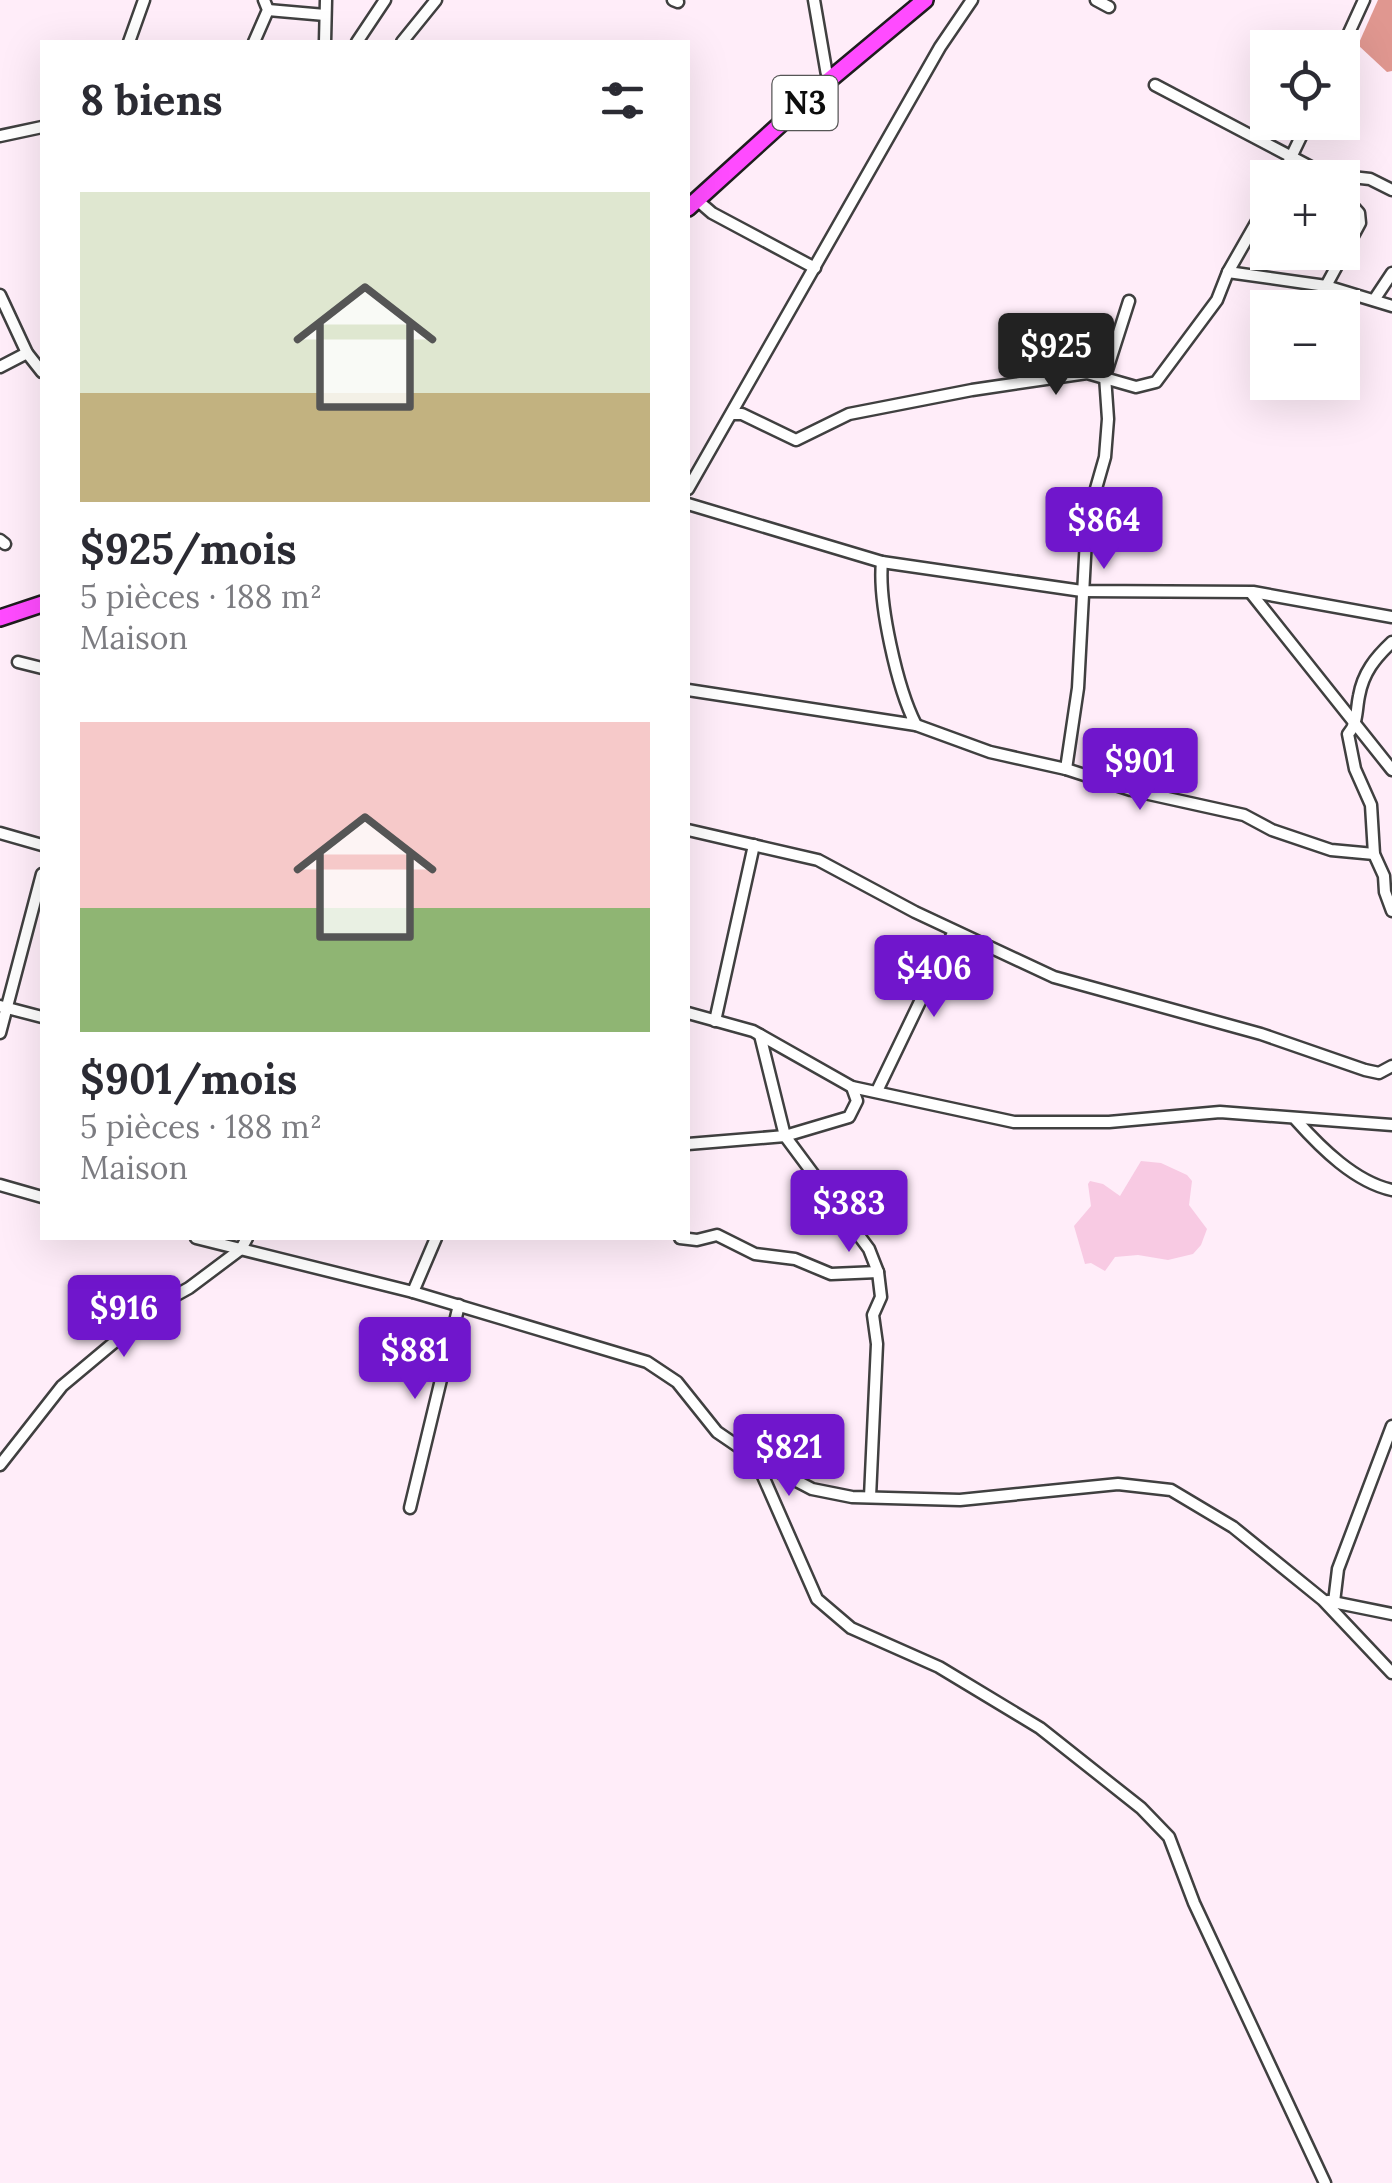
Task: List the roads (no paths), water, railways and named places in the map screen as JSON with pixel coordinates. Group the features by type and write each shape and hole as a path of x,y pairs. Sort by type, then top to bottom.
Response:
{"highway":[{"name":"N3","path":"692,205 828,81 925,0"},
{"path":"0,618 40,605"}],"street":[{"path":"130,40 144,0"},
{"path":"325,40 326,0"},
{"path":"358,40 384,0"},
{"path":"404,40 436,0"},
{"path":"814,0 828,81"},
{"path":"690,486 940,47 972,0"},
{"path":"1096,0 1109,8"},
{"path":"1350,30 1364,0"},
{"path":"255,40 266,5 326,14"},
{"path":"1154,85 1298,160"},
{"path":"0,136 40,127"},
{"path":"1291,160 1300,140"},
{"path":"1360,178 1370,178 1392,190"},
{"path":"692,205 814,268"},
{"path":"732,414 742,414 796,440 849,414 972,390 1087,373 1136,387 1156,382 1217,300 1250,234"},
{"path":"1326,286 1334,270"},
{"path":"1228,272 1326,286 1392,306"},
{"path":"1374,300 1392,273"},
{"path":"0,296 27,353 40,369"},
{"path":"1066,768 1078,688 1087,520 1104,457 1108,419 1105,376 1128,302"},
{"path":"0,367 27,353"},
{"path":"690,505 882,562 1082,591 1250,592 1392,617"},
{"path":"882,562 880,581 896,675 916,725"},
{"path":"1250,592 1392,770"},
{"path":"1392,642 1372,661 1359,691 1355,726 1348,734 1355,769 1371,804 1374,854 1392,911"},
{"path":"18,662 40,668"},
{"path":"690,690 916,725 990,752 1066,768 1130,790 1244,814 1272,830 1331,850 1374,854"},
{"path":"690,830 818,860 954,932 1054,976 1261,1034 1365,1070 1379,1072 1392,1066"},
{"path":"0,833 40,844"},
{"path":"715,1021 754,846"},
{"path":"0,1033 40,881"},
{"path":"877,1092 954,932"},
{"path":"4,1007 40,1016"},
{"path":"690,1014 760,1035 852,1087 1014,1122 1109,1122 1220,1112 1392,1125"},
{"path":"760,1035 785,1136 870,1250 878,1272 881,1297 873,1315 877,1344 870,1497"},
{"path":"690,1144 785,1136 849,1117 857,1101 852,1087"},
{"path":"1296,1120 1313,1140 1347,1167 1378,1187 1392,1190"},
{"path":"0,1186 40,1196"},
{"path":"690,1239 717,1235 754,1254 795,1259 830,1274 878,1272"},
{"path":"204,1240 413,1292 647,1362 676,1382 717,1432 812,1489 870,1497 960,1500 1118,1484 1171,1490 1233,1527 1328,1601 1392,1673"},
{"path":"0,1464 62,1386 160,1304 189,1288 241,1249 247,1240"},
{"path":"413,1292 435,1240"},
{"path":"410,1508 459,1305"},
{"path":"1328,1601 1392,1426"},
{"path":"754,1457 817,1599 851,1628 939,1667 1040,1728 1141,1808 1169,1836 1202,1920 1325,2183"},
{"path":"1328,1601 1392,1614"}]}
